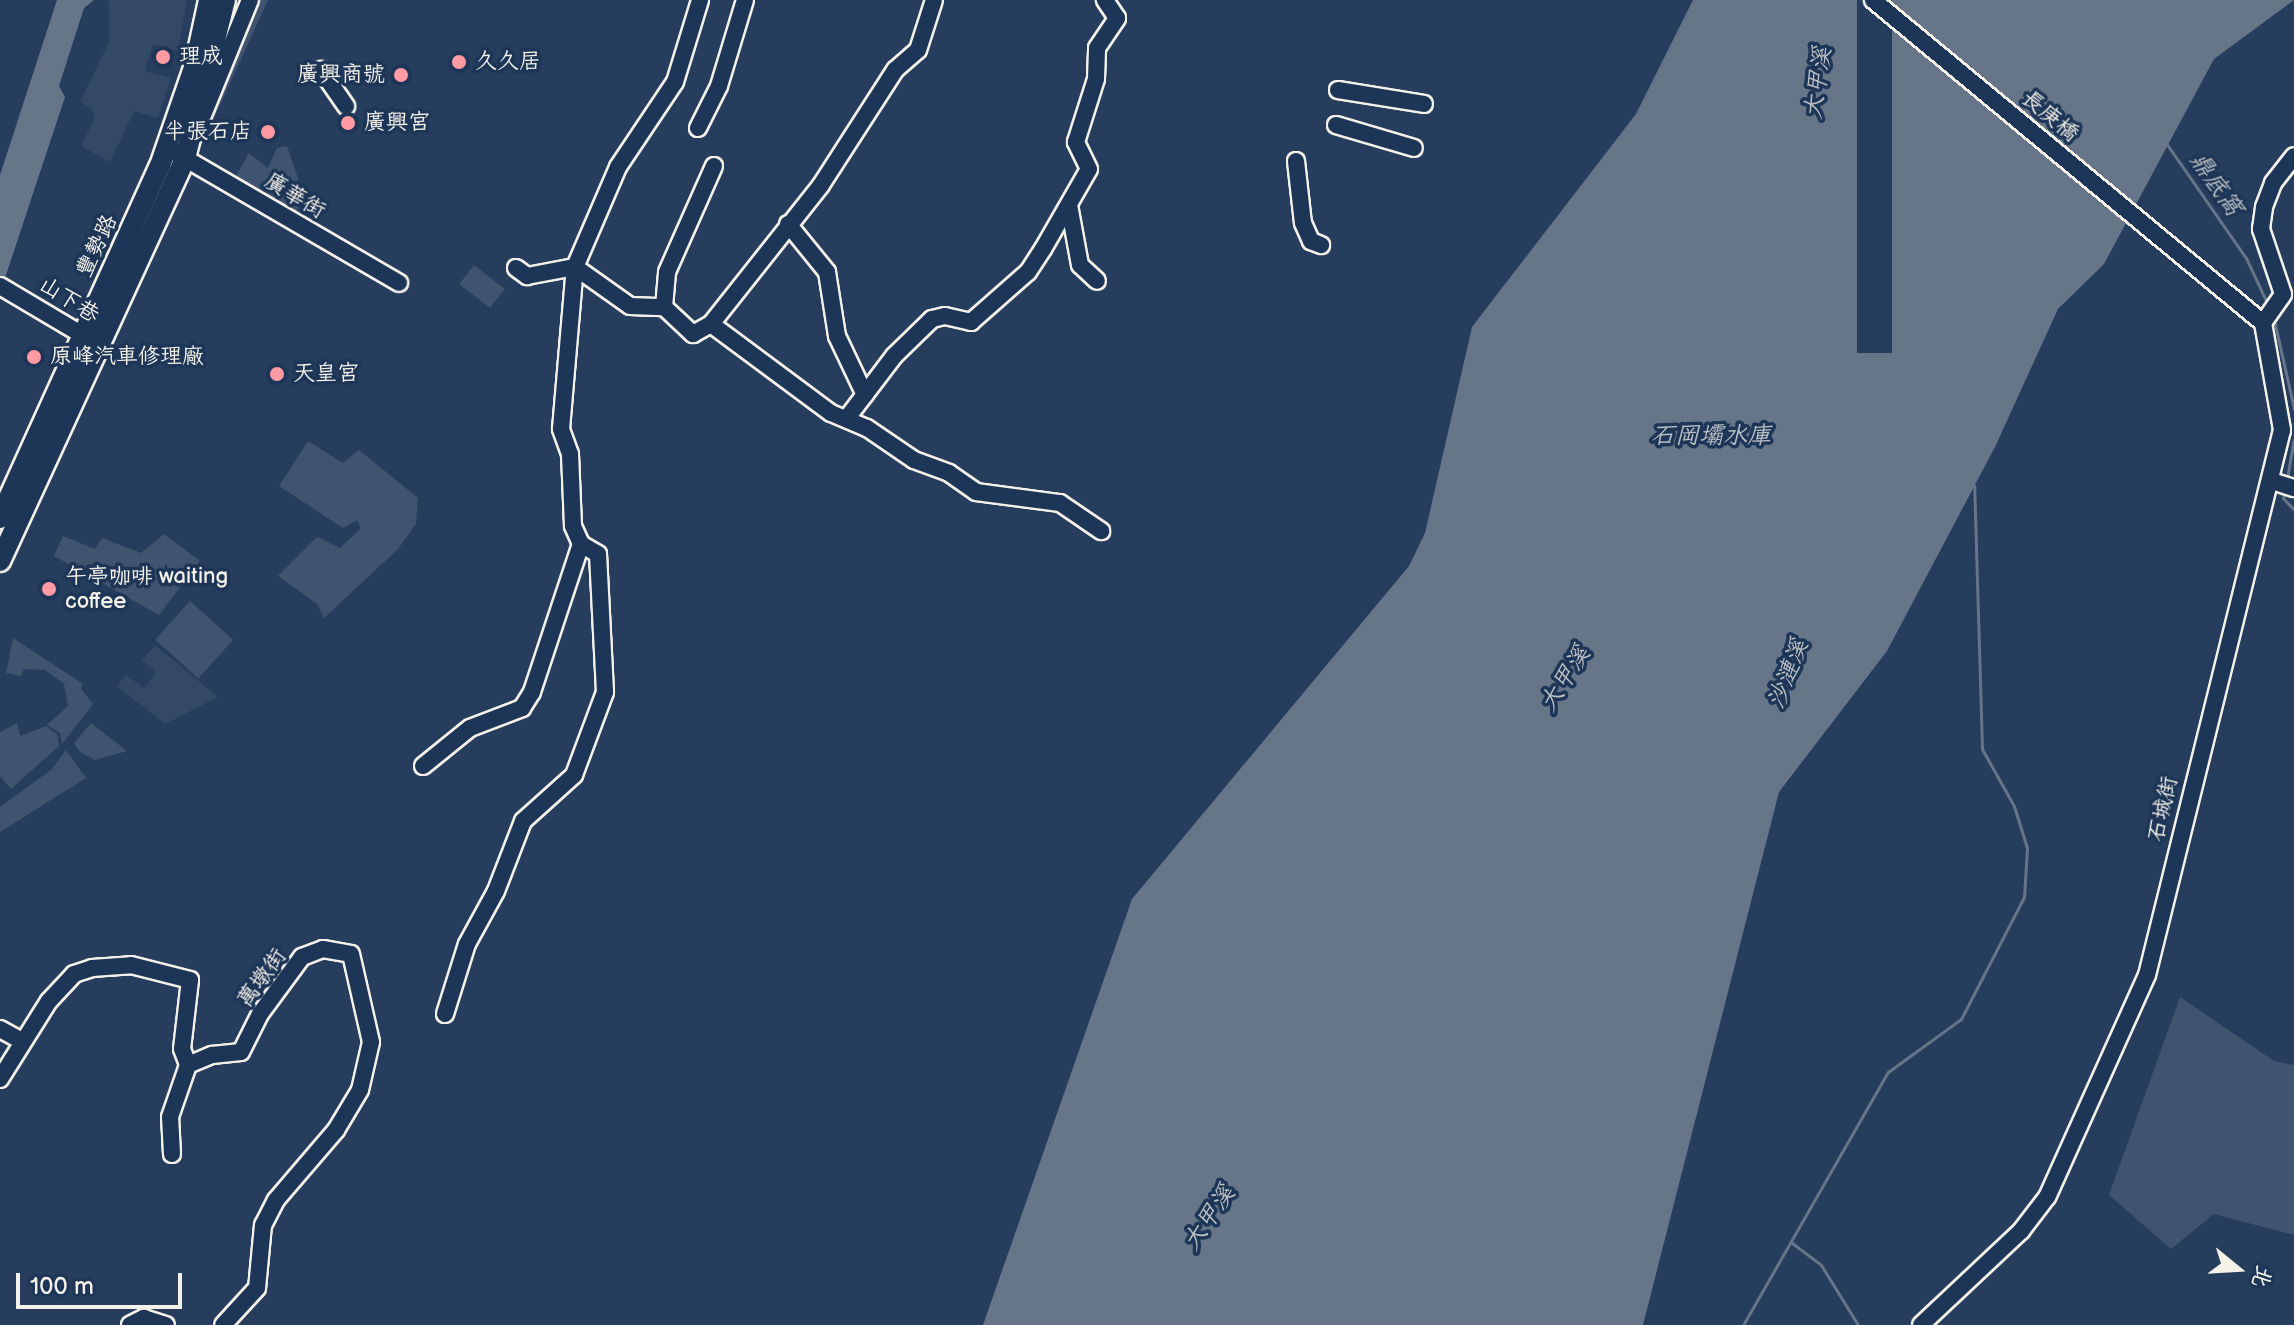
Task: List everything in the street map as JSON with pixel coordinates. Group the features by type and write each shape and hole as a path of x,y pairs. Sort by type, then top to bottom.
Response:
{"main road":[{"name":"豐勢路","path":"0,518 90,340 176,154 220,1"},
{"name":"豐勢路","path":"0,561 90,340"}],"street":[{"name":"豐勢路","path":"176,154 250,0"},
{"path":"445,1014 467,944 496,891 523,821 574,775 603,698 598,554 581,544 573,526 570,454 561,429 575,267 618,167 675,82 700,0"},
{"path":"698,128 719,86 745,0"},
{"path":"516,268 527,276 575,267 630,306 664,307 693,334 711,324 821,185 895,70 918,50 934,0"},
{"path":"847,418 894,356 932,319 945,316 971,322 1028,272 1090,164 1076,142 1096,79 1094,56 1117,18 1105,0"},
{"name":"長庚橋","path":"1873,0 2263,323"},
{"path":"321,70 346,106"},
{"path":"1338,90 1424,104"},
{"path":"1336,125 1414,148"},
{"name":"廣華街","path":"176,154 399,283"},
{"path":"2263,323 2281,300 2280,276 2261,229 2273,183 2294,156"},
{"path":"1296,161 1303,223 1311,241 1321,245"},
{"path":"664,307 667,272 714,166"},
{"path":"1069,205 1080,265 1097,281"},
{"path":"788,224 827,272 837,336 865,395"},
{"name":"山下巷","path":"0,286 18,293 90,340"},
{"name":"石城街","path":"1921,1325 2021,1231 2047,1197 2144,983 2284,485 2282,430 2263,323"},
{"path":"711,324 789,384 976,492 1060,503 1101,531"},
{"path":"423,766 470,728 509,717 522,708 541,666 581,544"},
{"name":"萬墩街","path":"188,1065 212,1055 241,1052 260,1014 302,957 323,949 351,954 371,1042 360,1090 336,1130 276,1200 263,1225 257,1288 223,1325"},
{"path":"0,1079 23,1042 74,974 131,965 190,980 182,1049 188,1065 170,1117 172,1154"},
{"path":"0,1029 23,1042"},
{"path":"130,1325 144,1318 166,1325"}],"shaded area":[{"path":"105,0 187,0 178,51 153,45 145,71 171,78 158,118 134,111 110,162 81,146 95,118 91,108 80,102 109,42 109,2"},
{"path":"253,0 268,0 198,153 197,139"},
{"path":"287,146 305,199 295,213 235,178 249,153 268,168 277,148"},
{"path":"474,265 505,289 490,308 459,284"},
{"path":"308,441 343,463 359,450 418,498 416,524 398,549 324,618 317,604 278,576 317,537 340,548 361,528 357,520 343,528 279,486"},
{"path":"164,534 200,561 159,615 54,556 63,536 95,549 102,538 141,553"},
{"path":"190,601 233,640 198,678 155,640"},
{"path":"13,638 83,684 81,689 93,704 62,744 60,733 47,725 68,706 64,684 45,670 24,669 21,676 6,673"},
{"path":"155,645 218,697 165,724 117,686 126,675 144,688 156,672 142,660"},
{"path":"17,723 20,736 46,726 57,734 59,746 11,789 0,776 0,732"},
{"path":"91,723 127,751 95,760 80,752 74,743"},
{"path":"66,750 86,778 0,832 0,807 52,769"},
{"path":"2180,997 2274,1061 2294,1065 2294,1235 2214,1214 2171,1249 2109,1195"}],"water":[{"path":"57,0 94,0 84,8 59,86 65,97 0,293 0,175"},
{"path":"1693,0 2294,0 2214,59 2104,264 2058,309 1995,447 1887,651 1779,792 1643,1325 983,1325 1132,899 1409,566 1425,533 1472,327 1636,114"}],"pier":[{"path":"1857,0 1892,0 1892,353 1857,353"}],"waterway":[{"name":"鼎底窩","path":"2166,143 2246,258 2268,305"},
{"name":"鼎底窩","path":"2274,320 2294,409"},
{"name":"鼎底窩","path":"2287,478 2294,440"},
{"path":"1743,1325 1888,1072 1961,1019 2024,897 2027,848 2014,806 1982,749 1974,486"},
{"name":"鼎底窩","path":"2285,490 2283,498 2294,510"},
{"path":"1792,1243 1821,1265 1858,1325"}],"place":[{"name":"理成","path":"163,57"},
{"name":"久久居","path":"459,62"},
{"name":"廣興商號","path":"401,75"},
{"name":"廣興宮","path":"348,123"},
{"name":"半張石店","path":"268,132"},
{"name":"原峰汽車修理廠","path":"34,357"},
{"name":"天皇宮","path":"277,374"},
{"name":"午亭咖啡 waiting coffee","path":"49,589"}],"water label":[{"name":"大甲溪","path":"1818,83"},
{"name":"石岡壩水庫","path":"1711,436"},
{"name":"沙漣溪","path":"1788,674"},
{"name":"大甲溪","path":"1565,679"},
{"name":"大甲溪","path":"1209,1218"}]}
